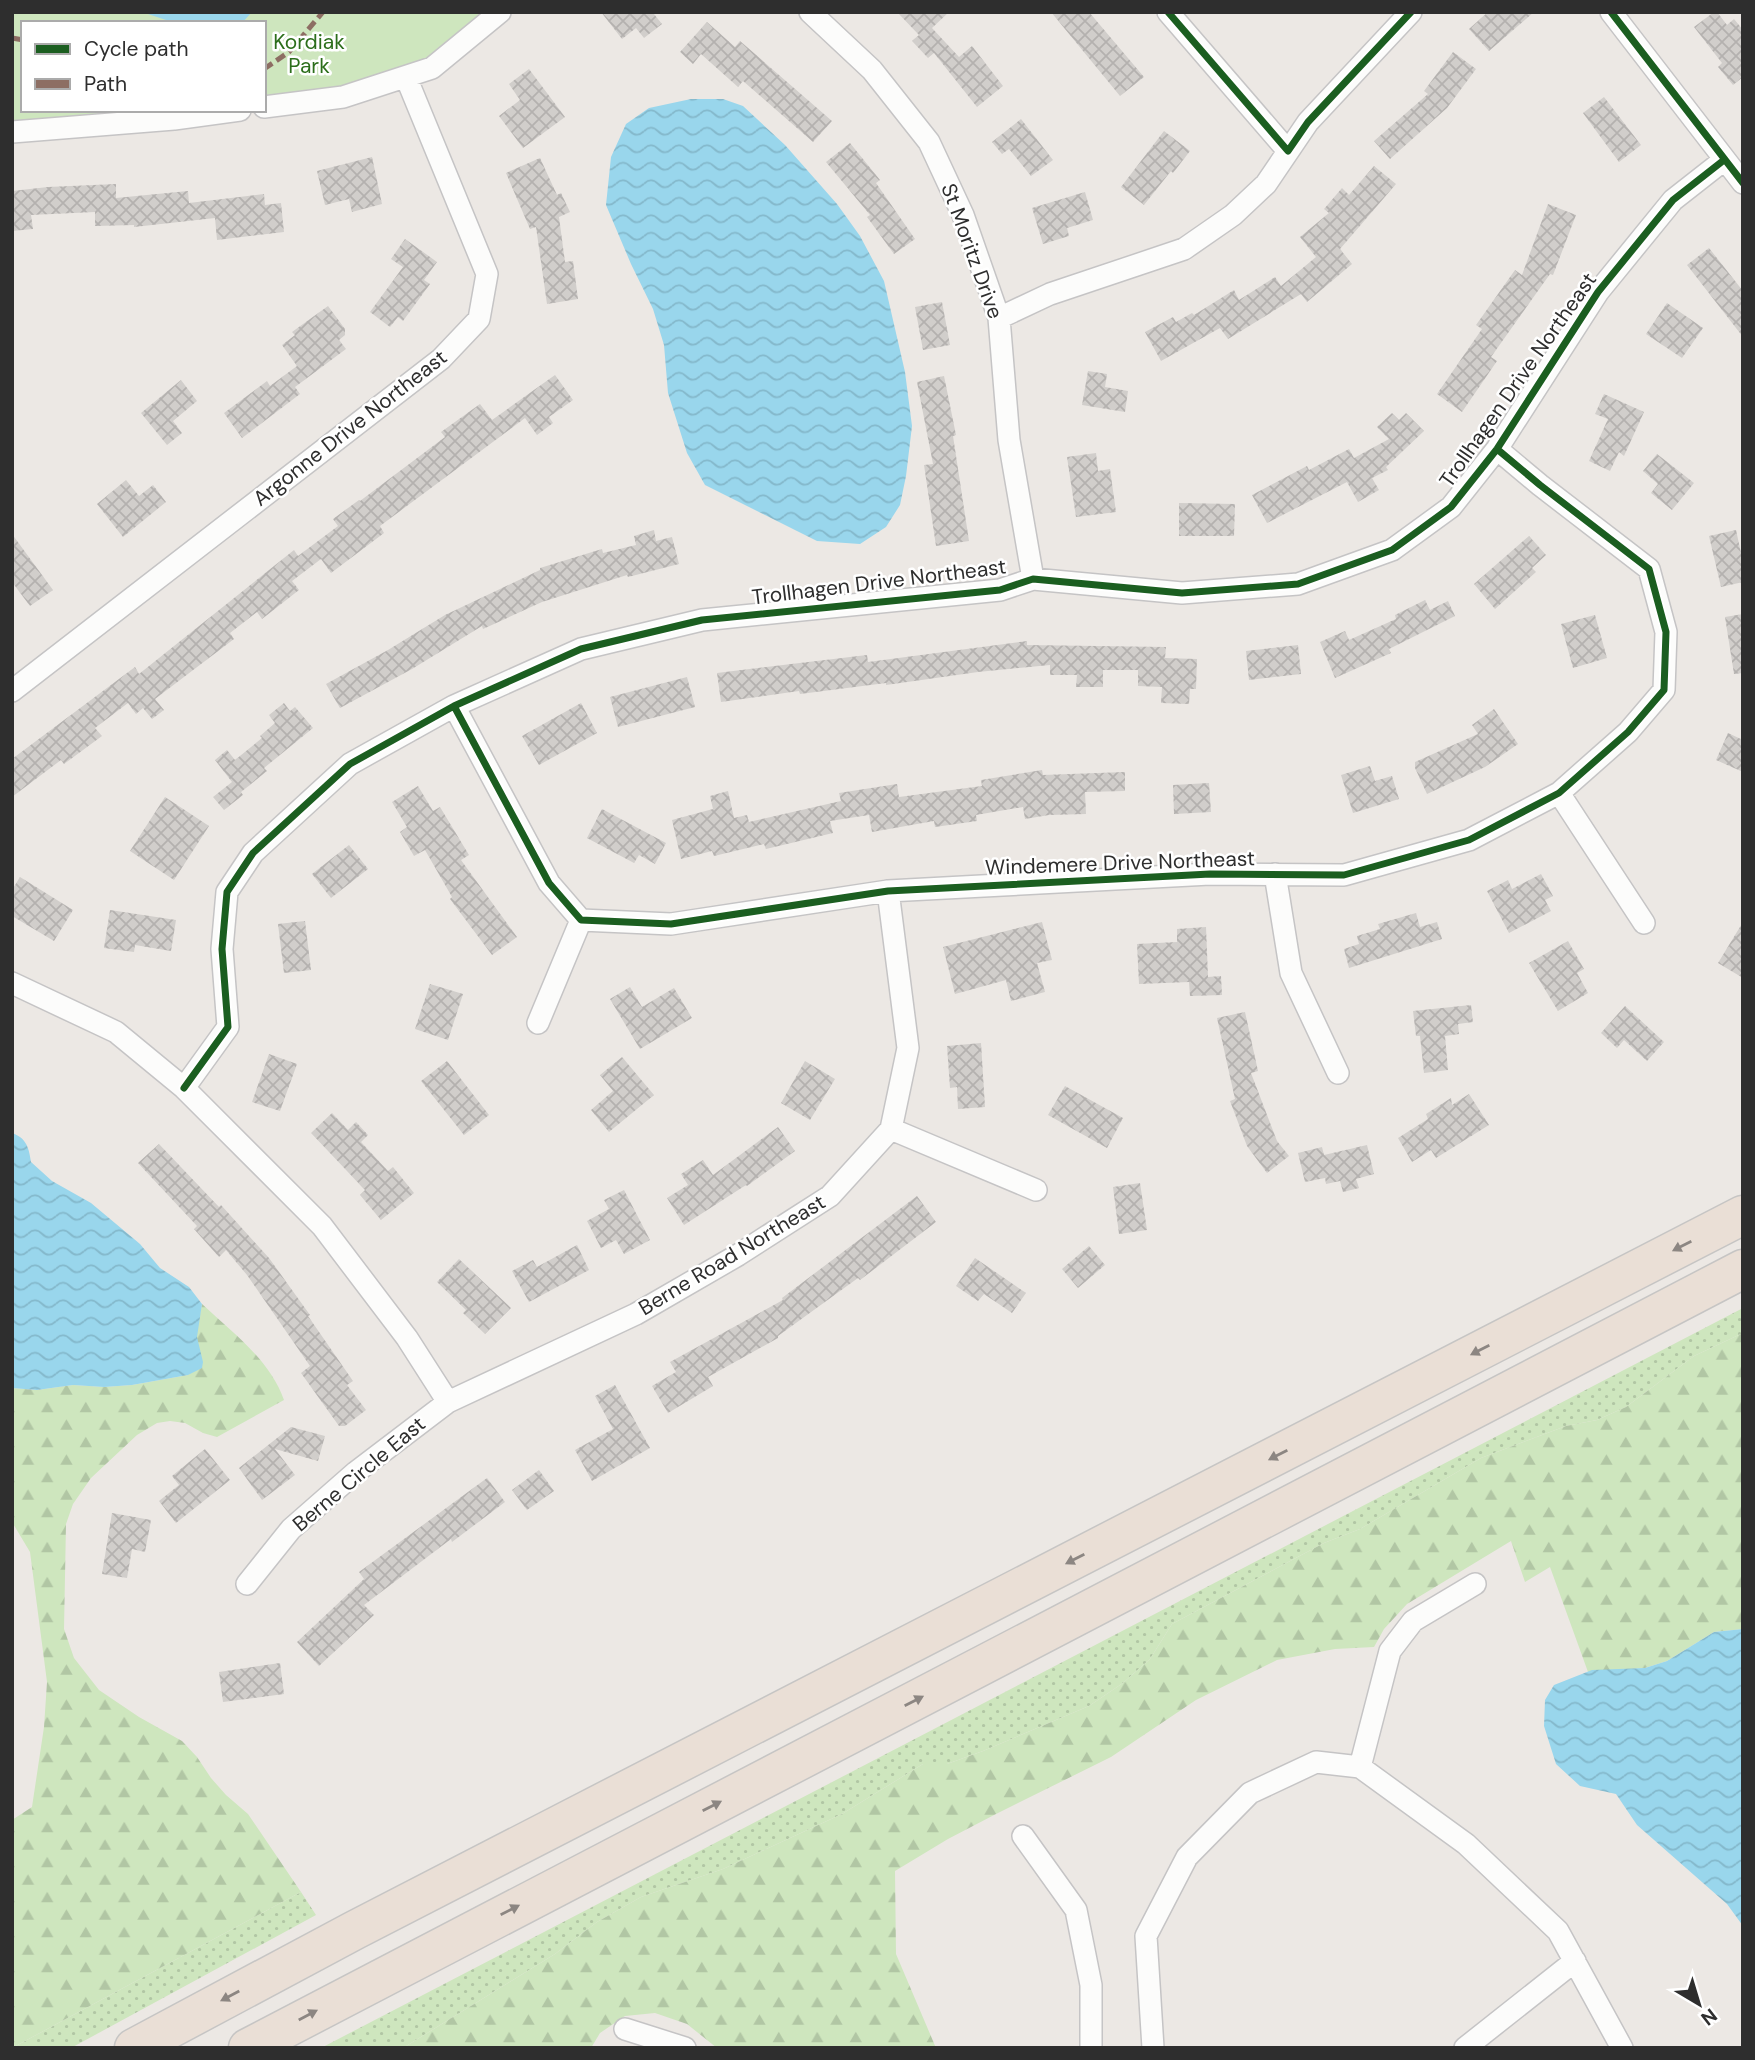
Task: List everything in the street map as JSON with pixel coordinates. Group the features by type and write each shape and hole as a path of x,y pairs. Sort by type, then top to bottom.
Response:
{"highway":[{"path":"134,2048 380,1917 1743,1215"},
{"path":"248,2048 1743,1269"}],"street":[{"path":"266,107 343,97 432,68 500,12"},
{"name":"St Moritz Drive","path":"810,12 872,70 929,142 963,215 999,318 1009,440 1033,579"},
{"path":"1168,12 1288,151"},
{"path":"999,318 1050,294 1184,249 1233,215 1266,184 1308,122 1411,12"},
{"path":"1611,12 1743,183"},
{"name":"Argonne Drive Northeast","path":"14,686 441,359 479,319 488,274 407,77"},
{"path":"12,132 174,119 225,112"},
{"name":"Trollhagen Drive Northeast","path":"184,1088 228,1027 222,949 227,892 253,853 351,764 454,706 581,649 702,620 1000,590 1033,579 1182,593 1298,584 1392,550 1451,507 1497,449 1598,292 1673,200 1724,160"},
{"name":"Windemere Drive Northeast","path":"582,919 671,924 888,891 1210,874 1344,875 1469,840 1559,793 1628,732 1664,690 1666,632 1649,569 1497,449"},
{"path":"454,706 549,883 582,919 538,1023"},
{"path":"1559,793 1644,923"},
{"path":"1275,874 1291,973 1339,1073"},
{"path":"888,891 908,1048 891,1129 1036,1190"},
{"path":"12,983 116,1032 184,1088 322,1226 407,1338 448,1402"},
{"name":"Berne Road Northeast","path":"448,1402 636,1314 738,1255 830,1196 891,1129"},
{"name":"Berne Circle East","path":"247,1584 291,1529 356,1472 448,1402"},
{"path":"1360,1768 1390,1651 1413,1621 1475,1584"},
{"path":"1153,2048 1146,1936 1187,1857 1251,1793 1316,1762 1360,1768 1466,1844 1559,1931 1622,2048"},
{"path":"1023,1836 1076,1910 1091,1985 1091,2048"},
{"path":"1465,2048 1575,1961"},
{"path":"625,2029 685,2048"}],"green space":[{"name":"Kordiak Park","path":"12,12 491,12 424,60 340,92 266,102 266,21 21,21 21,112 144,112 12,121"},
{"path":"202,1304 260,1359 284,1400 217,1437 185,1423 157,1423 137,1435 91,1478 73,1504 66,1524 64,1629 74,1658 99,1690 182,1741 226,1795 248,1814 301,1892 12,2048 12,1820 32,1807 44,1727 47,1682 30,1552 12,1522 12,1388 37,1390 73,1385 132,1385 188,1375"},
{"path":"1743,1308 1743,1333 1694,1356 1626,1407 1597,1420 1566,1426 1481,1458 1360,1529 1324,1543 1172,1624 1150,1659 1123,1683 1089,1706 947,1764 923,1764 842,1814 723,1869 641,1897 597,1922 555,1954 403,2048 321,2048"},
{"path":"1743,1333 1743,1629 1714,1632 1667,1661 1645,1668 1588,1672 1550,1567 1525,1582 1511,1541 1407,1604 1384,1629 1374,1647 1335,1649 1277,1660 1196,1700 1111,1757 948,1839 895,1871 896,1954 936,2048 717,2048 687,2024 655,2013 625,2016 600,2033 591,2048 403,2048 555,1954 597,1922 641,1897 723,1869 842,1814 923,1764 947,1764 1089,1706 1123,1683 1150,1659 1172,1624 1324,1543 1360,1529 1481,1458 1566,1426 1597,1420 1626,1407 1694,1356"},
{"path":"301,1892 316,1915 71,2048 12,2048"}],"water":[{"path":"142,12 252,12 244,21 169,21"},
{"path":"691,99 723,99 743,106 785,145 837,204 860,236 884,281 905,372 912,426 900,505 886,527 860,544 817,541 705,485 687,453 668,393 664,345 653,309 606,205 611,157 626,124 649,108"},
{"path":"12,1133 24,1141 31,1162 52,1181 91,1203 140,1244 160,1268 189,1287 202,1304 197,1337 202,1368 188,1375 132,1385 73,1385 37,1390 12,1388"},
{"path":"1743,1629 1743,1926 1727,1904 1637,1825 1616,1794 1580,1786 1556,1764 1544,1726 1545,1700 1554,1685 1592,1670 1645,1668 1667,1661 1714,1632"}],"building":[{"path":"601,12 656,12 654,14 662,24 644,38 636,28 622,39"},
{"path":"897,12 949,12 932,28 959,57 972,46 1003,86 977,107 934,53 928,58 912,41 919,35"},
{"path":"1051,12 1089,12 1144,77 1120,96"},
{"path":"1488,12 1534,12 1489,51 1469,29"},
{"path":"1717,12 1727,25 1734,19 1743,30 1743,77 1733,85 1718,67 1722,63 1694,27"},
{"path":"707,22 735,47 740,41 832,121 813,142 743,81 738,87 701,54 693,64 680,52"},
{"path":"1453,52 1476,69 1447,108 1390,159 1374,141 1428,94 1424,91"},
{"path":"529,69 565,117 523,148 499,116 520,100 509,84"},
{"path":"1604,97 1641,145 1619,162 1583,113"},
{"path":"1021,119 1053,160 1031,176 1009,149 1002,154 992,142"},
{"path":"1164,131 1190,151 1144,205 1121,187"},
{"path":"850,143 880,180 876,183 915,239 894,254 867,217 870,215 826,162"},
{"path":"372,157 382,204 352,212 349,199 325,205 317,171"},
{"path":"540,158 557,195 561,193 570,212 559,217 565,262 573,261 578,299 547,304 536,227 530,229 506,173"},
{"path":"1374,166 1396,184 1340,249 1352,264 1307,302 1301,294 1228,339 1220,328 1161,361 1145,332 1173,317 1176,322 1192,313 1194,315 1234,290 1239,300 1275,277 1281,286 1316,257 1300,237 1329,213 1324,209 1342,188 1349,195"},
{"path":"116,184 116,198 188,191 189,203 264,194 265,205 281,203 284,232 217,240 215,218 134,227 95,226 95,212 31,215 33,229 12,231 12,191"},
{"path":"1085,192 1093,220 1067,228 1069,236 1043,244 1032,208"},
{"path":"1548,204 1576,215 1553,275 1550,274 1491,357 1497,361 1462,412 1437,394 1482,329 1476,325 1515,270 1522,275"},
{"path":"405,239 437,262 424,280 430,284 403,321 398,317 390,327 370,312 403,267 391,259"},
{"path":"1709,248 1743,291 1743,337 1687,265"},
{"path":"942,302 950,345 923,350 915,307"},
{"path":"1667,303 1703,328 1682,358 1646,334"},
{"path":"328,306 345,329 345,335 339,340 346,349 295,387 300,394 242,438 224,413 267,381 270,386 297,366 282,345 295,335 292,332"},
{"path":"1088,371 1107,374 1105,387 1128,391 1125,412 1082,405"},
{"path":"555,375 573,400 549,417 553,423 537,435 525,418 380,526 384,533 331,573 321,559 292,581 299,590 262,619 257,612 230,633 234,639 155,699 164,710 152,719 143,708 136,714 128,703 95,728 102,736 64,764 61,760 12,797 12,759 135,667 139,674 294,550 298,556 338,526 333,519 445,437 441,432 480,404 492,420"},
{"path":"944,376 956,435 953,436 969,541 936,546 924,465 933,464 917,382"},
{"path":"181,380 197,401 173,421 182,433 167,445 141,413"},
{"path":"1604,394 1644,412 1624,456 1619,452 1610,471 1589,461 1608,419 1595,414"},
{"path":"1392,413 1399,420 1406,413 1424,431 1386,467 1388,470 1372,478 1379,490 1358,502 1347,482 1267,523 1252,495 1307,466 1309,470 1349,449 1354,458 1389,439 1377,427"},
{"path":"1096,453 1098,471 1110,469 1116,512 1076,517 1067,457"},
{"path":"1657,454 1694,483 1672,510 1651,493 1658,484 1643,471"},
{"path":"126,480 139,496 153,485 166,502 123,537 97,504"},
{"path":"1179,503 1235,504 1234,536 1179,536"},
{"path":"654,530 656,541 672,537 679,564 628,577 627,575 542,602 483,629 482,626 412,669 340,708 326,684 445,615 540,568 602,549 603,553 636,545 634,536"},
{"path":"1736,530 1743,562 1743,582 1721,587 1709,536"},
{"path":"12,534 53,590 30,606 12,582"},
{"path":"1529,536 1546,555 1532,568 1536,572 1495,609 1474,584"},
{"path":"1425,600 1430,610 1448,601 1455,616 1389,649 1391,653 1335,678 1320,642 1345,631 1349,640 1396,619 1395,615"},
{"path":"1743,614 1743,673 1734,674 1725,617"},
{"path":"1595,615 1607,658 1573,668 1561,624"},
{"path":"1027,641 1027,645 1166,647 1165,658 1197,659 1196,689 1190,689 1189,704 1161,703 1162,687 1138,686 1138,670 1103,670 1103,687 1076,687 1077,675 1050,675 1050,665 800,694 799,691 721,702 717,673 867,655 868,662"},
{"path":"1298,645 1301,674 1249,680 1246,651"},
{"path":"687,677 695,707 618,727 610,697"},
{"path":"284,703 290,711 295,707 313,728 264,768 267,771 224,810 213,797 232,782 215,760 227,750 235,760 262,738 260,736 275,723 269,715"},
{"path":"581,703 597,733 539,765 522,736"},
{"path":"1494,709 1518,744 1485,767 1427,794 1415,768 1415,762 1478,734 1472,725"},
{"path":"1728,733 1743,740 1743,772 1716,760"},
{"path":"1370,766 1375,781 1392,776 1399,799 1353,813 1341,775"},
{"path":"1042,770 1043,775 1125,772 1125,791 1085,792 1086,814 1025,819 1023,807 976,815 977,821 935,827 934,821 872,832 869,815 830,821 833,833 766,849 764,844 714,856 712,851 681,859 672,820 713,809 710,796 728,791 734,818 747,815 749,822 841,801 839,793 897,784 899,797 982,786 981,780"},
{"path":"1209,783 1211,812 1174,814 1173,785"},
{"path":"418,786 433,811 440,807 469,855 461,860 517,937 492,955 450,899 452,897 425,850 414,856 400,832 407,827 392,802"},
{"path":"165,797 209,826 174,880 130,851"},
{"path":"602,809 666,843 655,864 639,855 634,863 587,838"},
{"path":"349,845 368,869 331,898 312,874"},
{"path":"1541,874 1553,896 1545,900 1551,911 1509,933 1487,891 1508,880 1512,889"},
{"path":"20,877 73,910 54,941 12,916 12,890"},
{"path":"110,910 176,920 171,951 135,945 134,952 104,948"},
{"path":"1416,913 1420,927 1437,922 1442,939 1349,968 1344,949 1359,944 1357,936 1380,929 1378,924"},
{"path":"305,921 311,970 284,973 278,924"},
{"path":"1042,922 1052,960 1037,963 1045,992 1011,1001 1006,980 955,994 943,947"},
{"path":"1743,922 1743,978 1718,963"},
{"path":"1206,927 1208,977 1221,976 1222,995 1190,996 1189,982 1139,984 1137,944 1177,942 1177,929"},
{"path":"1568,941 1584,969 1577,973 1588,993 1558,1011 1529,963"},
{"path":"430,984 463,994 448,1040 415,1029"},
{"path":"630,987 642,1007 674,988 692,1018 640,1049 610,999"},
{"path":"1471,1005 1473,1022 1458,1024 1459,1034 1445,1036 1448,1070 1424,1073 1420,1036 1416,1036 1413,1011"},
{"path":"1625,1006 1664,1042 1647,1061 1624,1040 1617,1048 1601,1033"},
{"path":"1245,1012 1258,1071 1251,1073 1277,1141 1289,1156 1267,1173 1247,1146 1230,1101 1235,1099 1217,1018"},
{"path":"981,1043 985,1107 958,1109 957,1087 950,1088 947,1046"},
{"path":"269,1054 297,1064 280,1111 252,1102"},
{"path":"622,1057 654,1095 609,1132 591,1110 613,1091 600,1075"},
{"path":"447,1061 489,1115 464,1135 421,1081"},
{"path":"805,1061 835,1079 810,1120 781,1103"},
{"path":"1065,1086 1123,1118 1107,1148 1048,1115"},
{"path":"1469,1094 1489,1125 1436,1158 1431,1150 1412,1162 1398,1138 1428,1119 1426,1114 1451,1098 1452,1105"},
{"path":"332,1113 348,1130 356,1122 368,1135 361,1142 388,1171 393,1167 414,1193 381,1220 360,1195 365,1190 311,1133"},
{"path":"778,1127 795,1151 747,1186 684,1225 667,1198 688,1185 681,1174 703,1160 713,1175"},
{"path":"159,1144 219,1207 221,1205 269,1258 310,1315 308,1316 353,1381 347,1385 366,1410 345,1426 339,1426 301,1373 310,1366 247,1275 226,1250 219,1257 194,1229 197,1226 138,1163"},
{"path":"1367,1145 1374,1174 1356,1179 1359,1188 1343,1192 1340,1181 1326,1184 1325,1178 1305,1182 1298,1153 1322,1147 1324,1155"},
{"path":"1140,1183 1147,1230 1119,1234 1113,1187"},
{"path":"624,1190 650,1240 624,1254 616,1240 601,1248 587,1221 609,1209 604,1200"},
{"path":"917,1196 936,1222 778,1338 708,1377 713,1386 668,1413 652,1386 676,1372 670,1362 783,1300 782,1298"},
{"path":"577,1245 589,1270 529,1302 512,1271 533,1260 537,1267"},
{"path":"1089,1246 1105,1265 1078,1288 1062,1269"},
{"path":"975,1258 1026,1293 1012,1313 984,1294 978,1301 956,1286"},
{"path":"459,1259 511,1308 485,1334 463,1313 466,1310 437,1282"},
{"path":"615,1385 650,1448 592,1481 575,1450 613,1429 595,1396"},
{"path":"291,1427 325,1436 318,1461 275,1449 295,1475 262,1500 239,1468"},
{"path":"205,1449 230,1480 176,1523 159,1501 179,1485 172,1476"},
{"path":"539,1470 554,1491 527,1510 512,1490"},
{"path":"487,1478 505,1502 364,1605 374,1615 319,1666 297,1642 364,1579 359,1572"},
{"path":"112,1513 151,1520 145,1552 132,1549 127,1578 102,1574"},
{"path":"280,1663 284,1694 223,1702 219,1672"}],"marked path":[{"path":"266,68 289,52 323,12"},
{"path":"12,38 21,40"}],"cycle path":[{"path":"1168,12 1288,151 1308,122 1411,12"},
{"path":"1611,12 1743,183"},
{"path":"184,1088 228,1027 222,949 227,892 253,853 350,764 454,706 581,649 702,620 1000,590 1033,579 1182,593 1298,584 1392,550 1451,507 1497,449 1598,292 1673,200 1724,160"},
{"path":"454,706 549,883 581,920 671,924 888,891 1210,874 1344,875 1469,840 1559,793 1628,732 1664,690 1666,632 1649,569 1497,449"}]}
